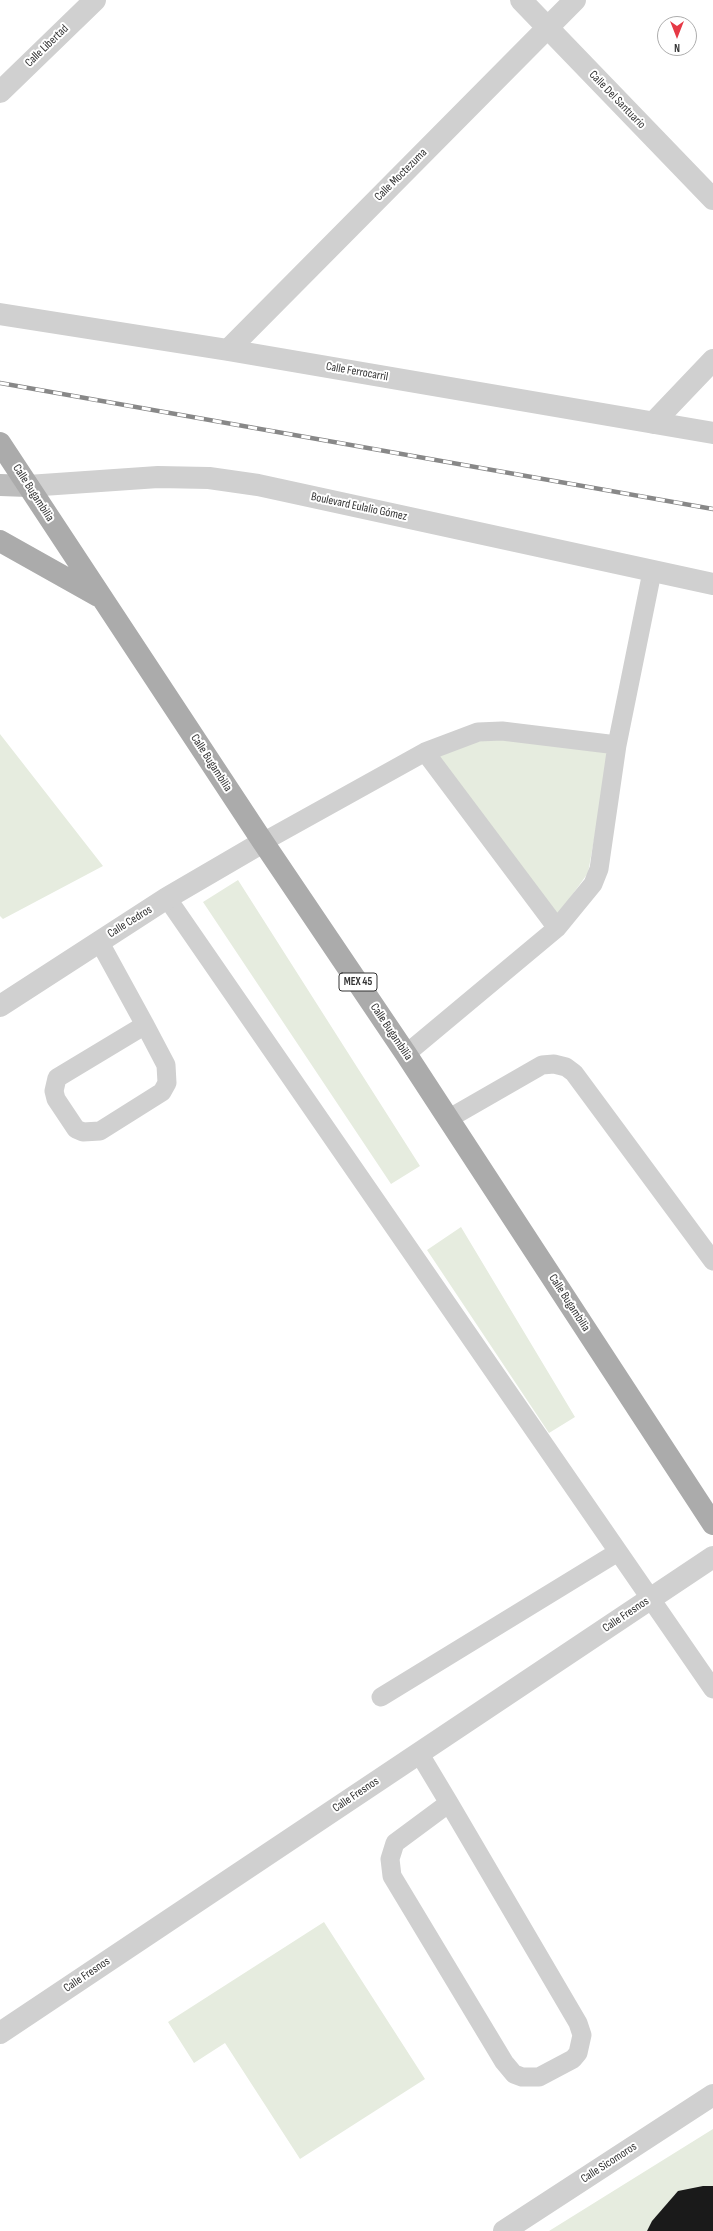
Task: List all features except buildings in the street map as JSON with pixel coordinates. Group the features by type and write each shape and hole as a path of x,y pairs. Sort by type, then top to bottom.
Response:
{"main road":[{"name":"Calle Bugambilia","path":"0,443 263,842 406,1054 713,1524"},
{"name":"Boulevard Eulalio Gómez","path":"0,484 28,486"},
{"path":"0,541 102,598"}],"street":[{"name":"Calle Libertad","path":"0,92 94,0"},
{"name":"Calle Del Santuario","path":"521,0 713,199"},
{"name":"Calle Moctezuma","path":"228,350 575,0"},
{"name":"Calle Ferrocarril","path":"0,314 228,350 713,433"},
{"path":"653,423 713,360"},
{"name":"Boulevard Eulalio Gómez","path":"28,486 158,477 209,478 258,485 652,572 713,584"},
{"name":"Calle Cedros","path":"0,1006 167,898 263,842"},
{"name":"Calle Fresnos","path":"0,2033 713,1557"},
{"name":"Calle Sicomoros","path":"515,2228 713,2096"}],"lane":[{"path":"406,1054 557,928 593,884 599,869 617,745 652,572"},
{"path":"263,842 425,752 478,732 488,731 617,745"},
{"path":"425,752 557,928"},
{"path":"167,898 713,1689"},
{"path":"99,941 145,1025 166,1065 168,1075 162,1092 100,1131 83,1132 76,1129 56,1098 54,1091 57,1078 145,1025"},
{"path":"448,1119 542,1065 554,1064 566,1067 574,1073 713,1262"},
{"path":"381,1697 618,1552"},
{"path":"419,1753 449,1803 578,2024 582,2035 578,2053 573,2059 540,2077 522,2078 514,2074 504,2062 392,1876 390,1859 395,1843 449,1803"}],"shaded area":[{"path":"0,734 103,866 3,919 0,916"},
{"path":"486,736 610,751 588,873 557,916 433,753"},
{"path":"238,880 420,1166 391,1184 203,902"},
{"path":"461,1227 575,1417 549,1433 427,1250"},
{"path":"324,1922 425,2079 300,2159 225,2043 194,2063 168,2022"},
{"path":"713,2129 713,2231 549,2231"}],"railway":[{"path":"0,383 713,509"}]}
